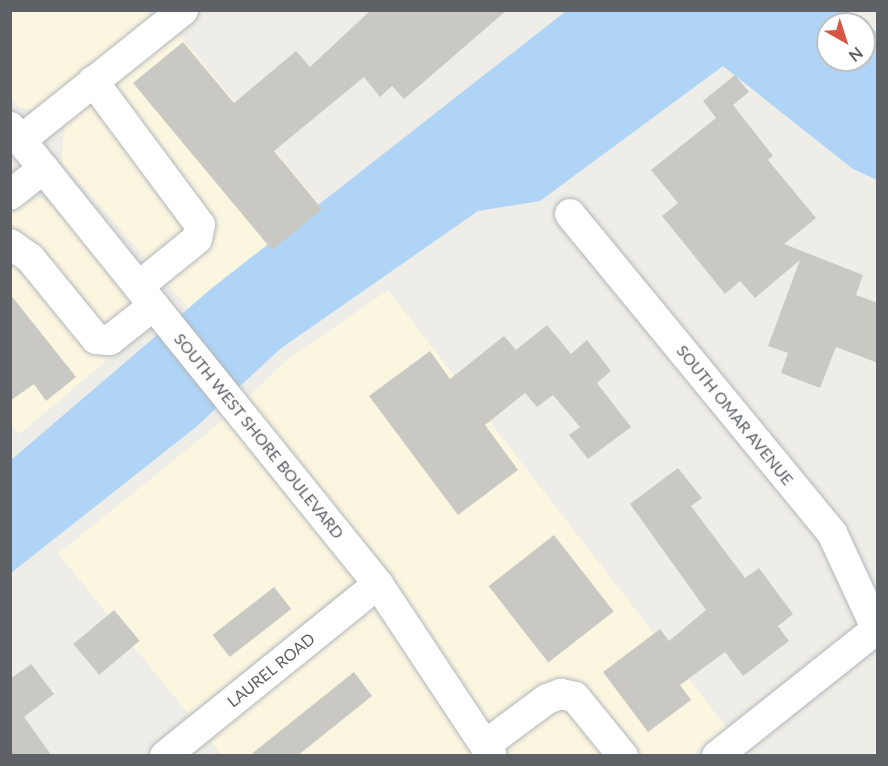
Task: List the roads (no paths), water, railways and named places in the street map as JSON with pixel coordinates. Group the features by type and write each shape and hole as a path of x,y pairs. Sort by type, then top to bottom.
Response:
{"street":[{"path":"16,133 93,81 183,10"},
{"path":"10,244 30,258 96,339 110,339 197,239 200,225 93,81"},
{"name":"SOUTH WEST SHORE BOULEVARD","path":"16,133 378,584 488,750"},
{"path":"10,195 44,168"},
{"name":"SOUTH OMAR AVENUE","path":"570,214 832,533 877,629"},
{"name":"LAUREL ROAD","path":"165,756 378,584"},
{"path":"717,756 877,629"},
{"path":"488,750 547,699 561,694 575,697 623,756"}],"water":[{"path":"566,11 841,11 843,12 816,12 816,72 876,72 877,32 877,180 853,169 723,66 540,201 478,211 280,349 196,427 11,573 11,460 212,288"}]}
